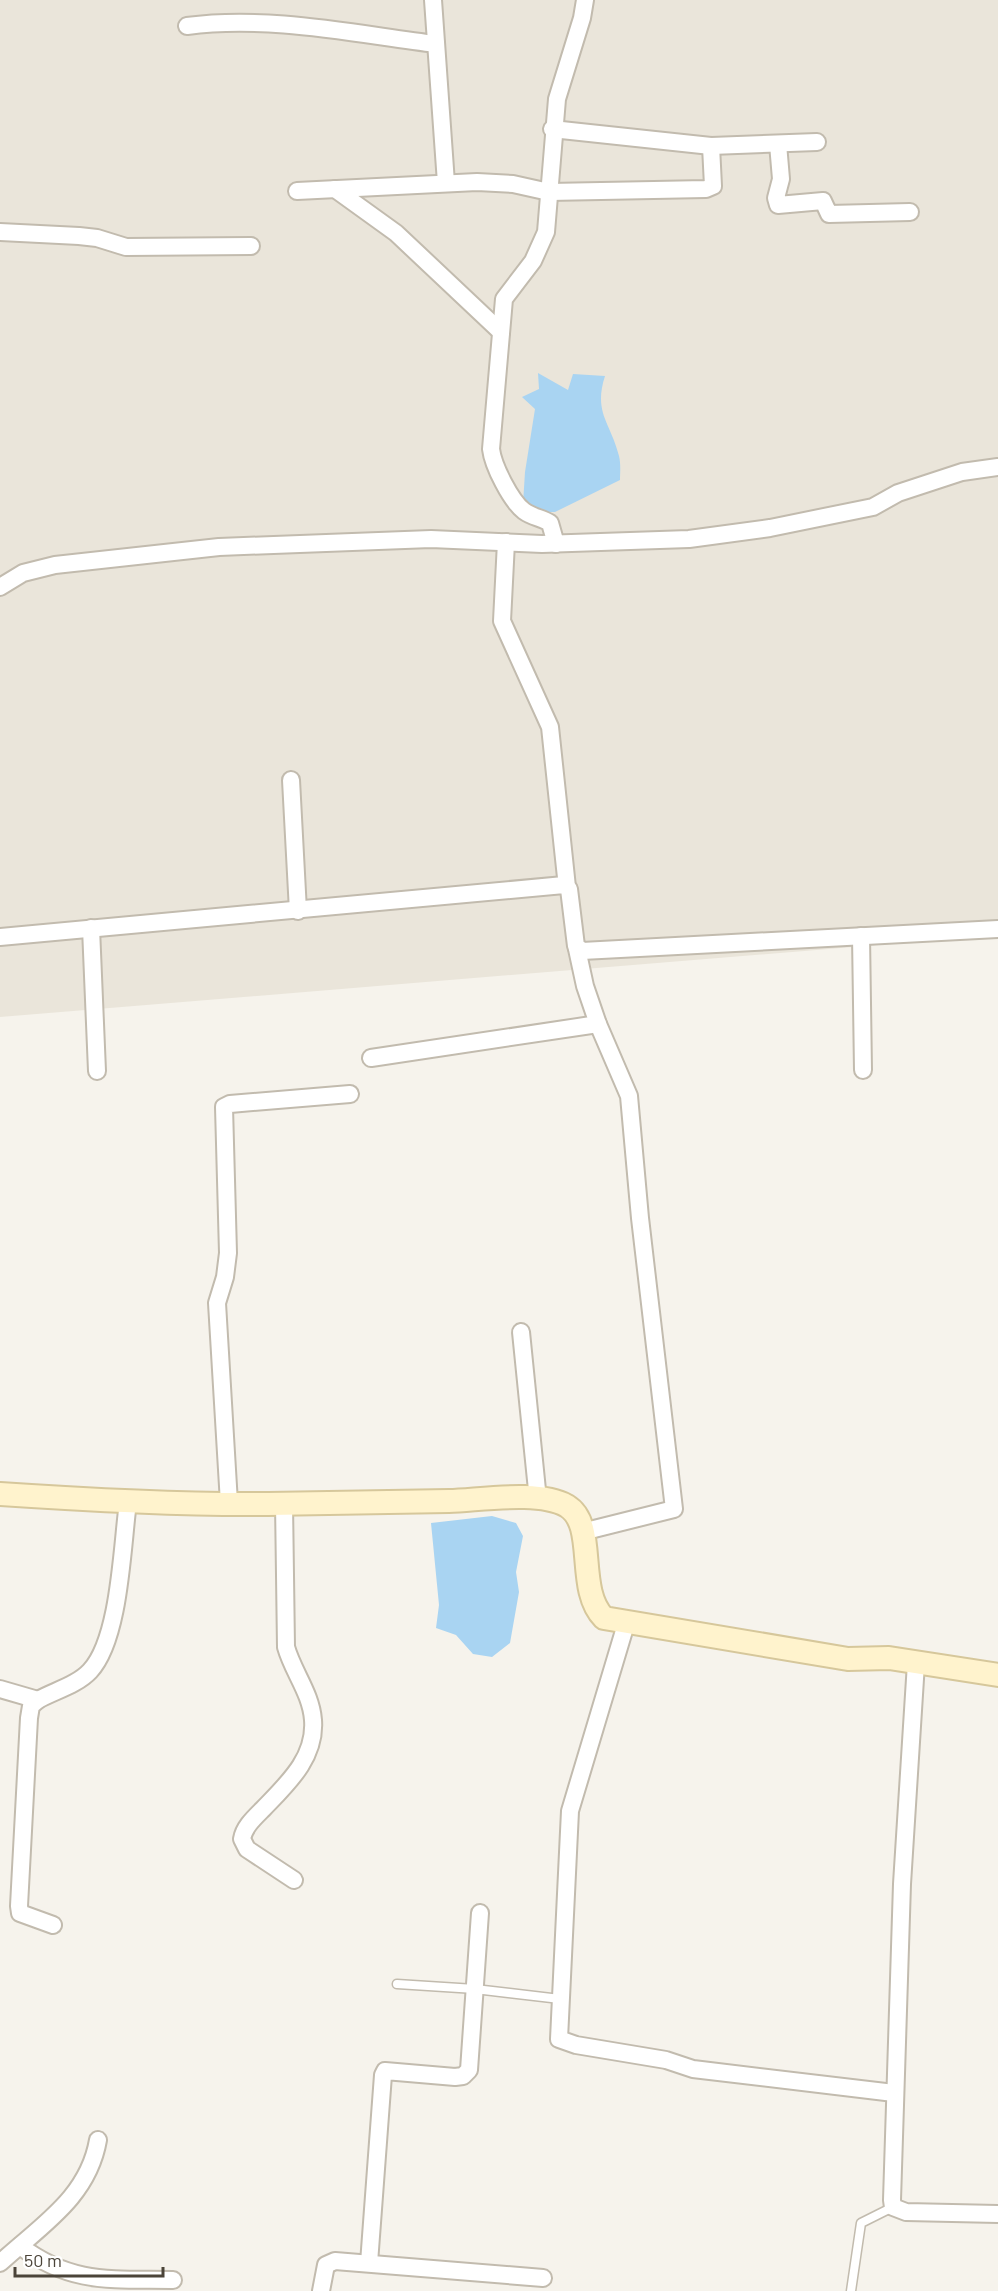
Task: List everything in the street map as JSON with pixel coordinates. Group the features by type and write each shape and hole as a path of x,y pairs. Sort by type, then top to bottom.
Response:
{"main road":[{"path":"0,1494 128,1502 538,1500 567,1507 576,1515 582,1532 590,1596 597,1611 604,1618 626,1624 848,1659 889,1658 998,1675"}],"street":[{"path":"434,0 446,183"},
{"path":"556,544 550,522 527,513 519,507 492,458 506,294 533,261 546,232 552,129 560,86 580,24 585,0"},
{"path":"187,26 232,23 288,27 436,44"},
{"path":"552,129 711,146 817,142"},
{"path":"778,144 781,179 776,198 778,205 824,201 829,214 910,212"},
{"path":"297,192 446,183 513,184 549,192 710,188 713,183 711,146"},
{"path":"335,189 396,233 501,332"},
{"path":"0,232 80,236 126,247 251,246"},
{"path":"0,587 23,573 55,565 219,547 431,539 556,544 689,539 770,528 873,507 898,493 951,475 998,467"},
{"path":"506,542 502,621 550,728 567,887 577,949 585,986 598,1024 629,1096 640,1218 674,1509 582,1532"},
{"path":"291,780 298,911"},
{"path":"0,936 567,887"},
{"path":"91,928 97,1071"},
{"path":"577,949 998,929"},
{"path":"861,936 863,1070"},
{"path":"371,1058 598,1024"},
{"path":"229,1503 217,1303 225,1277 228,1253 224,1107 230,1104 350,1094"},
{"path":"521,1332 538,1500"},
{"path":"53,1925 20,1913 18,1901 31,1706 89,1673 101,1657 108,1638 114,1608 128,1502"},
{"path":"284,1503 286,1647 290,1663 309,1698 313,1719 313,1738 308,1754 297,1772 245,1829 242,1839 247,1849 294,1880"},
{"path":"626,1624 570,1811 558,2035 560,2039 568,2044 666,2060 693,2069 894,2093"},
{"path":"916,1663 894,2093 893,2207 906,2212 998,2214"},
{"path":"0,1689 38,1700"},
{"path":"369,2263 382,2075 386,2071 463,2076 469,2070 480,1913"},
{"path":"0,2263 72,2198 92,2166 98,2140"},
{"path":"20,2246 39,2259 74,2275 96,2279 173,2280"},
{"path":"321,2291 324,2270 328,2263 335,2261 543,2278"}],"lane":[{"path":"397,1984 475,1989 560,1999"},
{"path":"851,2291 861,2223 893,2207"}],"shaded area":[{"path":"0,0 998,0 998,935 0,1017"}],"water":[{"path":"538,373 568,390 573,374 605,376 601,399 602,409 620,462 620,480 555,512 531,512 523,504 525,472 535,409 522,397 539,389"},
{"path":"492,1516 516,1523 523,1536 516,1572 519,1592 510,1643 492,1657 473,1654 456,1635 436,1628 439,1605 431,1523"}]}
